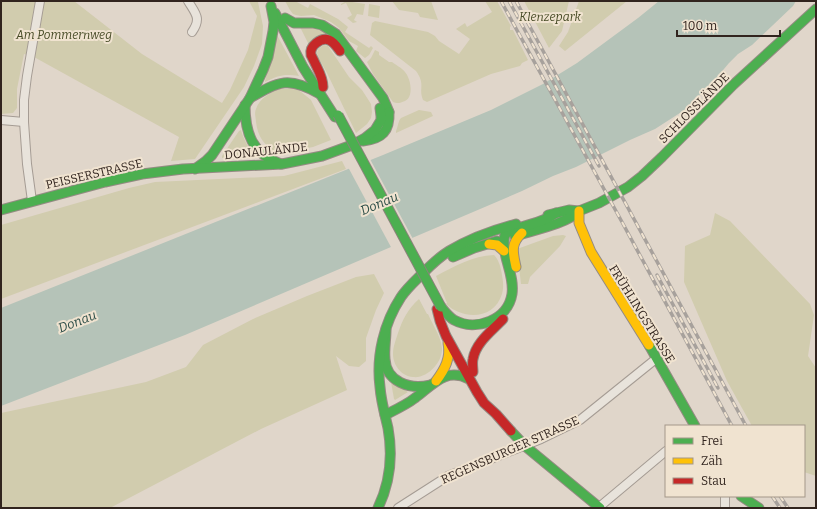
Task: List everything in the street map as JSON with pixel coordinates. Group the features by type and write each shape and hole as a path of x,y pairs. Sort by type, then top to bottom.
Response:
{"main road":[{"path":"272,3 290,22 316,23 327,27 336,34 383,98 389,112 389,126 384,133 375,139 361,141"},
{"path":"272,3 303,67 322,90"},
{"path":"194,169 206,161 212,154 248,101 263,70 268,57 274,22 272,3"},
{"name":"SCHLOSSLÄNDE","path":"579,210 611,197 628,187 642,176 733,85 816,9"},
{"path":"285,18 439,308 471,376"},
{"path":"322,90 323,80 311,55 311,51 317,42 326,39 334,42 380,108 382,114 379,124 372,133 361,141"},
{"path":"248,101 272,86 289,81 322,90"},
{"path":"248,101 246,122 247,130 254,144 271,161 281,164"},
{"name":"DONAULÄNDE","path":"194,169 281,164 325,155 361,141"},
{"name":"PEISSERSTRASSE","path":"1,210 115,179 144,174 194,169"},
{"path":"378,508 386,488 391,456 389,435 379,382 378,364 386,330 402,297 415,281 438,259 449,251 507,226 568,210 579,210"},
{"path":"429,268 462,252 565,221 575,215 579,210"},
{"name":"FRÜHLINGSTRASSE","path":"579,210 579,223 591,252 657,358 694,425"},
{"path":"439,308 451,318 468,325 488,322 499,317 507,308 511,297 512,276 504,251 505,234 551,218 556,213"},
{"path":"471,376 473,360 480,342 505,317 512,308 516,298 518,290 513,247 516,240 522,233"},
{"path":"489,244 498,245 504,251"},
{"path":"385,415 409,402 434,383 442,373 450,353 446,336 440,321 439,308"},
{"path":"386,330 387,338 384,357 385,363 388,372 399,382 413,387 424,387 451,375 471,376"},
{"path":"446,336 471,376 492,404 496,414 524,446 599,508"},
{"path":"743,497 760,508"}],"street":[{"path":"32,201 27,164 24,100 40,1"},
{"path":"188,1 198,20 197,25 192,32"},
{"path":"1,120 24,122"},
{"name":"REGENSBURGER STRASSE","path":"398,508 448,476 557,432 580,420 657,358"},
{"path":"599,508 665,452"},
{"path":"725,497 725,508"}],"green space":[{"name":"Am Pommernweg","path":"1,1 74,1 142,54 222,103 230,90 248,50 257,16 249,1 258,1 263,26 262,44 244,87 195,159 171,161 179,137 34,57 24,54 17,89 17,108 13,113 1,114"},
{"path":"285,1 295,1 308,8 310,4 338,19 348,27 345,32 369,48 371,46 373,48 369,55 365,58 356,51 358,46 349,41 339,28 331,22 314,15 301,16 293,14"},
{"path":"346,1 365,4 363,15 357,14 354,20 357,22 353,23 347,18 352,15 346,3 341,5"},
{"path":"392,1 431,1 438,20 420,17 418,13 399,10"},
{"path":"485,1 497,1 511,26 510,30 513,30 528,60 520,66 491,74 427,102 423,100 421,80 416,71 370,35 372,23 375,21 428,32 459,54 470,39 456,29 465,23 467,27 492,12"},
{"name":"Klenzepark","path":"524,1 569,1 562,31 549,48"},
{"path":"579,1 627,1 565,51 559,46 568,32"},
{"path":"369,4 380,6 379,18 368,16"},
{"path":"310,26 333,35 308,43 300,27"},
{"path":"277,35 299,76 282,76 265,82 265,81"},
{"path":"324,45 328,46 349,77 362,90 371,104 371,118 367,124 356,133 318,57 318,49"},
{"path":"375,50 389,62 392,62 401,68 407,75 411,92 408,99 405,101 399,103 393,102 373,74 367,62"},
{"path":"278,89 294,89 300,91 311,100 331,140 313,147 277,154 269,147 262,140 258,132 255,112 257,105 262,99"},
{"path":"419,110 431,112 433,116 396,133 401,118"},
{"path":"241,130 247,144 256,156 222,158 222,156"},
{"path":"342,161 346,169 1,299 1,225 129,188 155,182 284,176"},
{"path":"715,213 730,221 810,304 814,315 808,356 816,368 816,476 805,472 805,425 751,425 727,381 684,282 685,246 710,235"},
{"path":"553,236 566,236 560,246 530,277 528,284 521,284 517,249"},
{"path":"494,255 500,267 503,280 502,294 498,303 485,313 477,315 461,313 446,304 447,303 436,276 471,259"},
{"path":"374,274 384,293 366,338 366,361 359,367 349,366 336,356 347,390 261,429 110,508 1,508 1,413 146,382 186,367 203,345 253,319 356,277"},
{"path":"419,299 438,335 442,353 437,364 429,372 418,377 413,377 405,375 398,369 394,362 393,351 398,333 408,311"},
{"path":"391,382 408,392 395,400"}],"water":[{"name":"Donau","path":"659,1 796,1 793,6 752,45 738,54 713,82 683,111 655,129 522,191 185,335 1,406 1,308 383,155 491,110 543,84 577,63"}],"pier":[{"path":"370,159 413,239 392,249 348,167"}],"railway":[{"path":"501,1 731,425"},
{"path":"509,1 599,166"},
{"path":"516,1 745,425"},
{"path":"657,275 718,388"},
{"path":"773,497 780,508"},
{"path":"781,497 788,508"}],"traffic: fast":[{"path":"195,169 212,155 250,98 268,57 274,22 271,6"},
{"path":"548,215 569,210 579,211 599,203 628,187 662,157 733,85 816,9"},
{"path":"275,13 303,67 335,117"},
{"path":"285,18 294,23 313,23 322,25 336,34 383,98 389,112"},
{"path":"250,98 269,88 284,83 300,85 320,94"},
{"path":"245,105 245,115 252,141 263,154 271,160 281,164"},
{"path":"1,210 105,182 142,174 183,169 282,164 322,156 352,145 365,138 375,130 381,120 380,108"},
{"path":"363,141 370,140 384,133 388,124 389,112"},
{"path":"338,115 441,307"},
{"path":"515,236 566,220 579,211"},
{"path":"441,307 452,319 472,325 481,324 498,317 509,303 512,294 511,279 504,249 505,234 517,228 544,220 556,213"},
{"path":"378,508 388,479 390,459 388,428 383,408 379,375 380,352 386,329 395,307 409,287 445,253 481,235 516,224"},
{"path":"453,257 474,248 497,241"},
{"path":"386,330 386,367 394,379 407,385 430,385"},
{"path":"649,345 694,425"},
{"path":"385,415 408,403 434,383 446,376 461,376 469,379"},
{"path":"511,431 525,446 600,508"},
{"path":"742,497 759,508"}],"traffic: slow":[{"path":"579,211 579,223 591,252 649,345"},
{"path":"516,267 513,249 518,237 522,233"},
{"path":"489,244 497,245 504,251"},
{"path":"436,381 448,358 448,343"}],"traffic: jam":[{"path":"323,87 321,77 311,55 312,48 319,41 326,39 332,42 340,51"},
{"path":"437,309 446,336 477,392 484,403 511,431"},
{"path":"473,372 473,361 477,347 503,319"}]}
